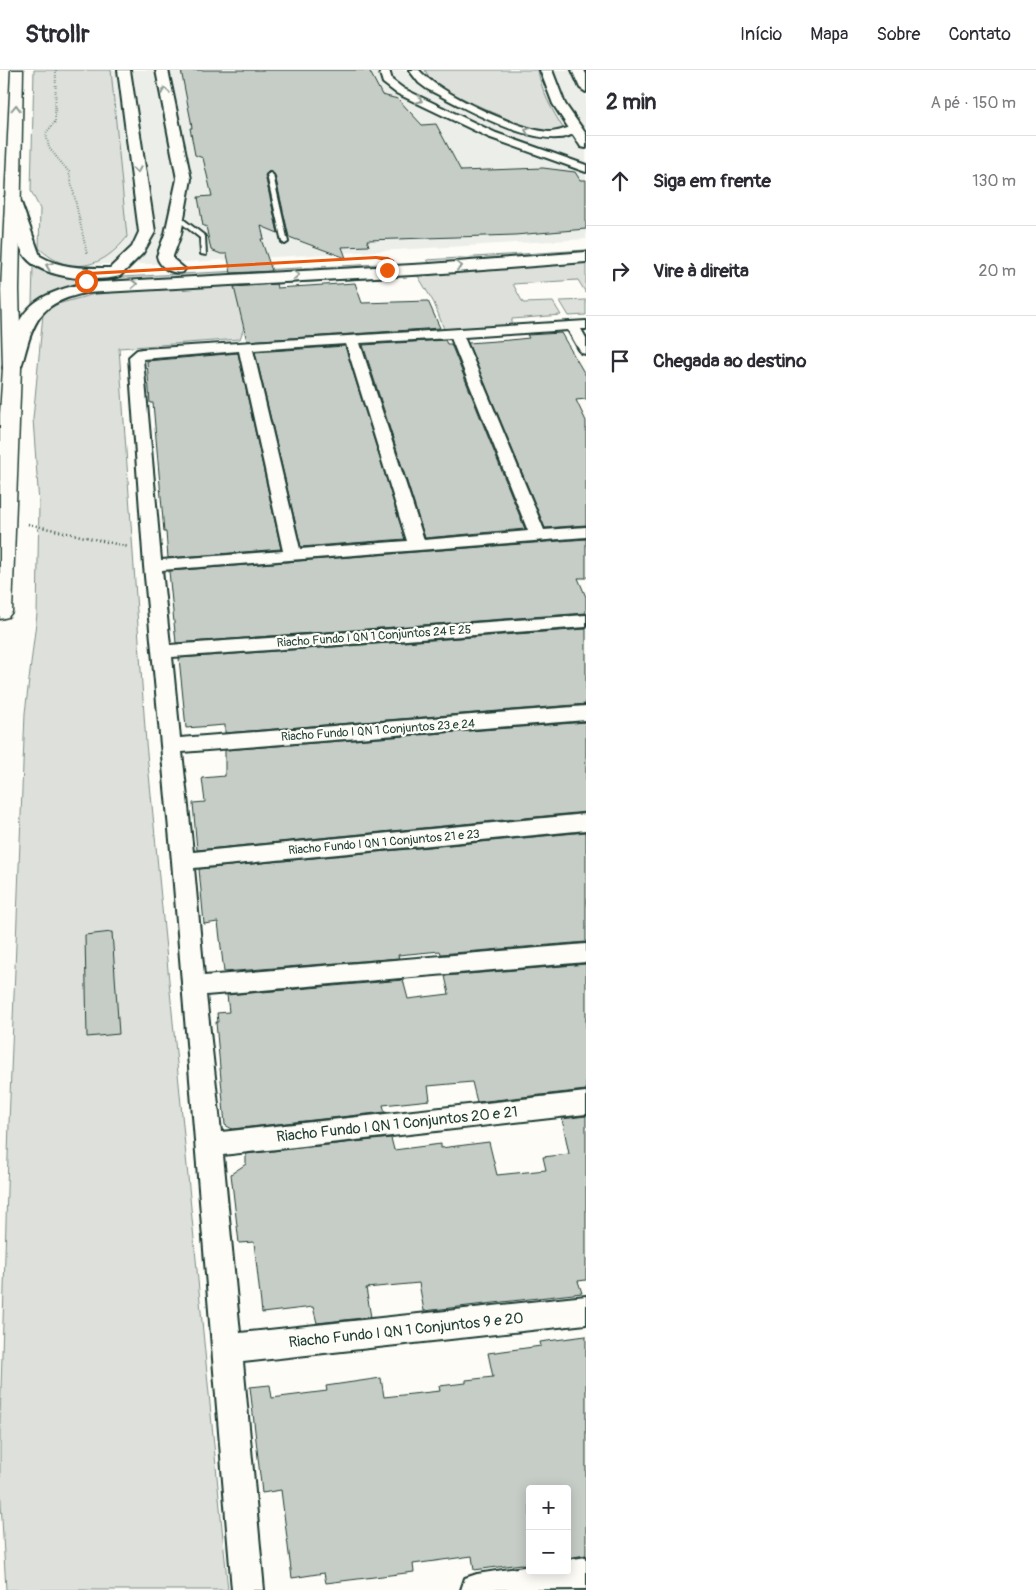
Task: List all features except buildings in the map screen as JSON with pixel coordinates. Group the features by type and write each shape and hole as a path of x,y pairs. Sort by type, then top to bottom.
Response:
{"highway":[{"path":"0,612 12,368 10,290 17,70"}],"street":[{"path":"124,70 154,134 184,179 173,234 164,256 166,261 177,269"},
{"path":"114,273 134,256 142,245 147,232 154,134 162,70"},
{"path":"384,70 387,81 400,91 492,135 586,169"},
{"path":"414,70 423,81 432,87 513,125 538,134 551,135 575,129"},
{"path":"546,70 559,104 586,144"},
{"path":"12,197 21,213 31,254 42,263 59,270 88,274 177,269 586,256"},
{"path":"147,232 173,234"},
{"path":"426,262 586,246"},
{"path":"12,368 23,328 32,311 41,303 66,292 108,286 381,264"},
{"path":"248,1590 183,861 152,558 136,358 142,353 579,325 586,350"},
{"path":"456,333 538,535"},
{"path":"352,340 417,545"},
{"path":"245,347 293,555"},
{"path":"152,558 293,555 586,532"},
{"name":"Riacho Fundo I QN 1 Conjuntos 24 E 25","path":"162,652 586,621"},
{"name":"Riacho Fundo I QN 1 Conjuntos 23 e 24","path":"170,746 586,713"},
{"name":"Riacho Fundo I QN 1 Conjuntos 21 e 23","path":"183,861 586,822"},
{"path":"193,987 586,953"},
{"name":"Riacho Fundo I QN 1 Conjuntos 20 e 21","path":"209,1145 586,1103"},
{"name":"Riacho Fundo I QN 1 Conjuntos 9 e 20","path":"226,1350 586,1310"},
{"path":"477,1590 586,1573"}],"lane":[{"path":"270,175 286,242"},
{"path":"177,217 203,237 204,254"}],"path":[{"path":"56,70 55,122 46,133 49,148 69,172 87,247 88,274"},
{"path":"4,518 97,541 152,558"}],"shaded area":[{"path":"34,70 111,70 127,237 118,248 97,262 85,265 62,263 50,257 39,248 40,209 31,191"},
{"path":"35,70 586,70 586,239 154,264 67,264 50,258 39,248 40,208"},
{"path":"425,70 538,70 544,93 563,128 552,133 533,131 440,88 432,82"},
{"path":"586,250 586,255 430,263 427,260"},
{"path":"586,263 586,293 578,280 513,284 523,303 553,302 561,315 512,319 512,325 444,329 434,303 418,276 241,286 247,319 240,339 119,348 146,743 228,1590 6,1590 0,1484 0,1421 9,1123 25,713 37,614 39,504 33,419 43,314 54,305 98,293 445,270 448,273 468,272 469,270"},
{"path":"378,264 384,266 383,268 49,295 32,304 33,267 62,277 82,279"},
{"path":"586,300 586,315 569,316 560,301"}],"route":[{"path":"86,281 88,274 376,258 392,261 393,267 387,270"}]}
